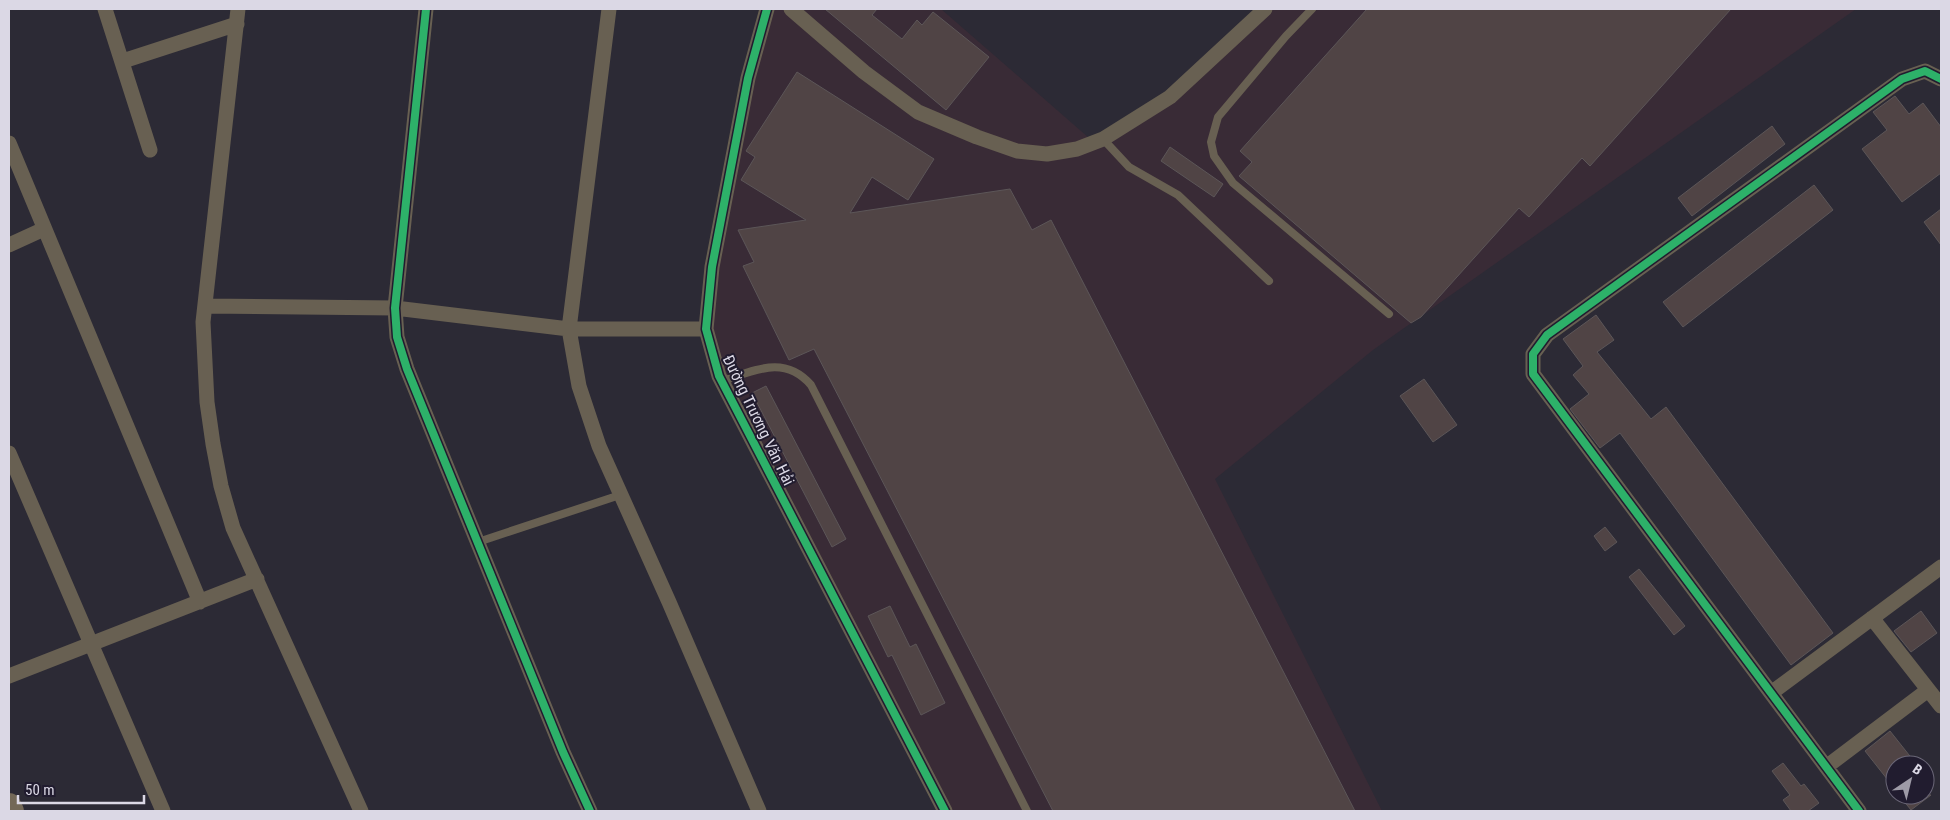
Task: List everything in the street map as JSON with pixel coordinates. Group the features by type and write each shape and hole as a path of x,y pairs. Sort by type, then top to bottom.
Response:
{"main road":[{"path":"9,805 12,811"}],"street":[{"path":"105,9 150,150"},
{"path":"426,9 395,308 397,336 404,361 563,752 590,811"},
{"path":"609,9 569,329 585,406 620,495 669,602 759,811"},
{"name":"Đường Trương Văn Hải","path":"766,9 756,40 734,145 712,267 706,329 722,381 945,811"},
{"path":"792,9 858,67 918,112 977,137 1017,151 1046,154 1077,149 1103,139 1170,97 1265,9"},
{"path":"123,62 237,16 203,322 208,402 220,486 234,528 256,579 361,811"},
{"path":"1859,811 1533,374 1533,354 1547,335 1902,79 1925,71 1941,79"},
{"path":"9,143 200,602"},
{"path":"9,245 44,229"},
{"path":"205,306 395,308 569,329 706,329"},
{"path":"9,453 163,811"},
{"path":"1771,693 1941,567"},
{"path":"9,676 256,579"},
{"path":"1872,618 1941,706"},
{"path":"1826,767 1928,690"}],"lane":[{"path":"1312,9 1286,36 1218,117 1211,142 1214,156 1233,183 1389,314"},
{"path":"1103,139 1129,167 1178,195 1269,281"},
{"path":"722,381 763,368 778,367 798,373 811,385 1027,811"},
{"path":"478,542 620,495"}],"shaded area":[{"path":"773,9 783,9 828,51 974,143 1079,155 1249,34 1273,9 1856,9 1373,350 1215,479 1382,811 952,811 724,373 712,329 718,269 753,80"},
{"path":"800,9 941,9 1089,138 1074,144 1047,147 1018,145 923,108 864,65"}],"building":[{"path":"825,9 877,9 872,15 902,39 917,20 922,25 933,12 989,57 946,110"},
{"path":"1367,9 1731,9 1590,166 1582,158 1529,217 1519,208 1421,317 1411,323 1239,176 1252,162 1240,151"},
{"path":"797,72 934,159 908,200 872,177 850,213 1010,189 1032,230 1051,220 1355,811 1053,811 814,349 789,360 743,266 754,262 738,230 806,220 741,180 755,157 746,151"},
{"path":"1895,96 1909,114 1923,103 1941,127 1941,173 1902,202 1862,149 1887,130 1873,112"},
{"path":"1772,126 1785,144 1692,216 1678,198"},
{"path":"1170,147 1223,184 1214,197 1161,161"},
{"path":"1814,185 1833,210 1683,327 1663,302"},
{"path":"1941,209 1941,245 1924,222"},
{"path":"1596,315 1614,340 1597,352 1651,419 1666,407 1833,633 1791,665 1620,433 1600,448 1570,409 1589,394 1573,375 1583,366 1563,339"},
{"path":"1424,379 1457,425 1433,442 1400,396"},
{"path":"766,386 846,539 832,547 752,393"},
{"path":"1605,527 1617,542 1605,551 1594,536"},
{"path":"1639,569 1685,626 1674,635 1629,577"},
{"path":"890,606 910,647 916,644 945,703 921,715 892,655 888,657 868,616"},
{"path":"1921,611 1937,633 1911,652 1894,631"},
{"path":"1890,731 1909,755 1885,755 1885,776 1865,751"},
{"path":"1783,763 1801,786 1804,784 1819,803 1808,811 1791,811 1783,800 1790,795 1772,771"},
{"path":"1907,805 1918,805 1911,810"}],"cycle path":[{"path":"426,9 395,308 397,337 407,369 563,752 590,811"},
{"path":"767,9 748,78 712,267 706,329 719,376 945,811"},
{"path":"1859,811 1533,374 1533,354 1547,335 1902,79 1925,71 1941,79"}]}
